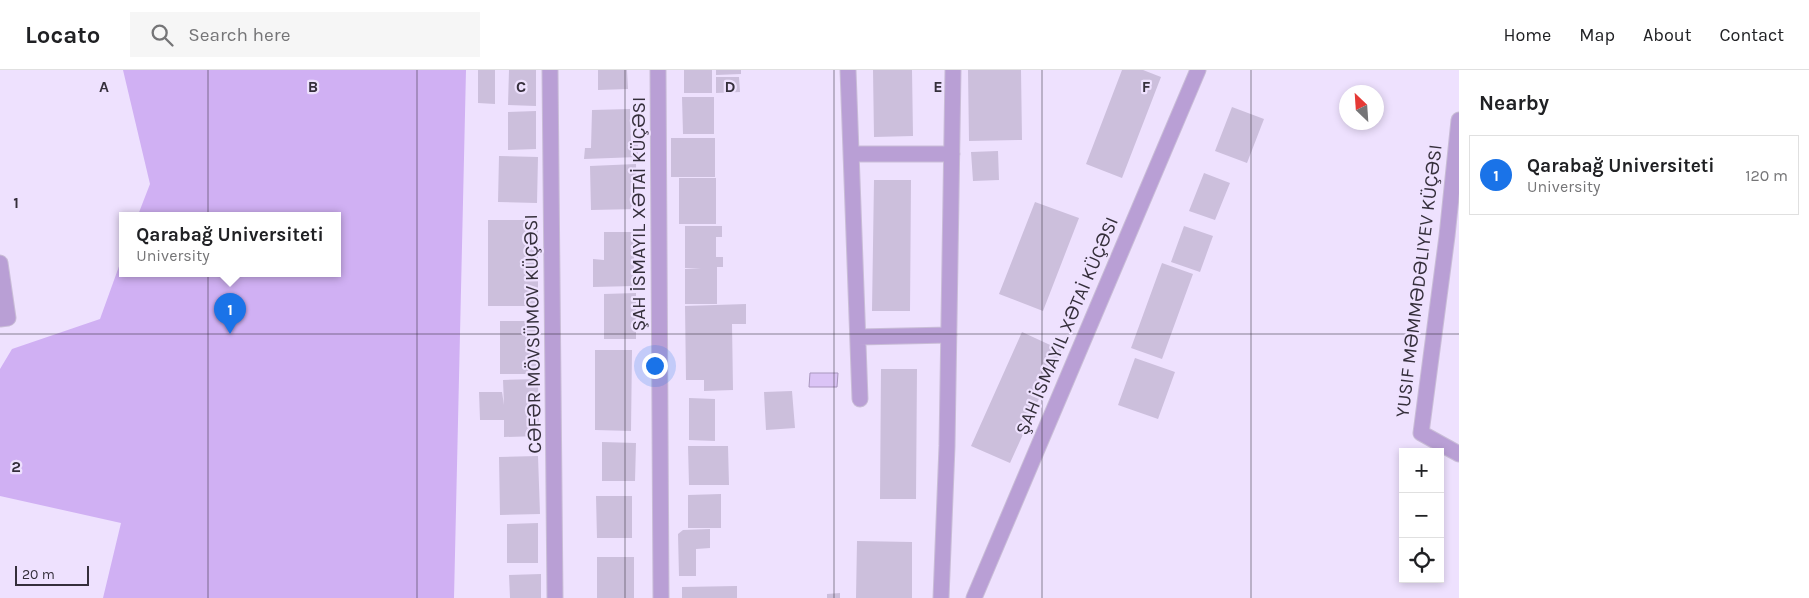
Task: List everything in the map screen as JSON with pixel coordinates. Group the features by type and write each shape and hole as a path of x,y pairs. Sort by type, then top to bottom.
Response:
{"street":[{"name":"CƏFƏR MÖVSÜMOV KÜÇƏSI","path":"550,70 555,598"},
{"name":"ŞAH İSMAYIL XƏTAİ KÜÇƏSI","path":"658,70 661,598"},
{"path":"848,70 860,399"},
{"path":"941,598 949,335 953,70"},
{"name":"ŞAH İSMAYIL XƏTAİ KÜÇƏSI","path":"974,598 1198,70"},
{"name":"YUSIF MƏMMƏDƏLIYEV KÜÇƏSI","path":"1459,120 1447,236 1421,433 1459,454"},
{"path":"851,154 952,154"},
{"path":"0,263 8,318 0,319"},
{"path":"858,337 949,335"}],"shaded area":[{"path":"123,70 466,70 454,598 103,598 121,523 0,496 0,369 12,349 100,319 119,266 119,277 341,277 341,212 139,212 150,184"},
{"path":"810,373 838,373 837,387 809,387"}],"building":[{"path":"478,70 495,70 495,104 478,103"},
{"path":"509,70 536,70 536,106 508,105"},
{"path":"598,70 627,70 628,89 598,90"},
{"path":"684,70 712,70 712,93 684,93"},
{"path":"716,70 741,70 741,74 716,75"},
{"path":"873,70 912,70 913,136 874,137"},
{"path":"968,70 1021,70 1022,140 969,141"},
{"path":"1122,70 1143,70 1161,77 1122,178 1086,164"},
{"path":"716,77 739,77 740,92 716,93"},
{"path":"682,97 714,97 714,134 683,134"},
{"path":"1232,107 1264,119 1247,163 1215,151"},
{"path":"630,109 631,142 638,142 638,157 584,159 585,148 591,148 592,110"},
{"path":"536,111 536,149 508,150 508,112"},
{"path":"671,138 715,138 715,177 671,177"},
{"path":"998,151 999,180 973,181 971,152"},
{"path":"499,156 538,157 537,203 498,202"},
{"path":"636,164 637,209 591,210 590,166"},
{"path":"1204,173 1230,183 1215,220 1189,211"},
{"path":"679,178 716,178 716,224 679,224"},
{"path":"874,180 911,180 910,311 872,311"},
{"path":"1035,202 1079,218 1043,311 999,294"},
{"path":"488,220 538,220 538,306 488,306"},
{"path":"685,226 722,226 722,237 716,237 716,257 723,257 723,267 717,267 717,304 685,304 685,269 701,268 685,268"},
{"path":"1184,226 1213,236 1200,272 1171,262"},
{"path":"604,232 634,232 634,286 593,287 593,259 604,260"},
{"path":"1162,263 1193,274 1162,359 1131,348"},
{"path":"636,293 636,339 604,339 604,294"},
{"path":"746,304 746,324 732,324 733,390 704,391 704,380 686,380 685,306"},
{"path":"500,321 538,321 539,374 500,374"},
{"path":"1022,332 1061,350 1010,463 971,446"},
{"path":"595,350 632,350 631,431 595,430"},
{"path":"1135,358 1175,372 1158,419 1118,405"},
{"path":"881,369 917,369 916,499 880,499"},
{"path":"538,379 539,436 504,437 504,420 480,420 479,392 502,392 504,405 503,380"},
{"path":"792,391 795,428 766,430 764,392"},
{"path":"689,398 715,399 715,441 689,440"},
{"path":"602,442 636,443 635,481 602,481"},
{"path":"688,446 728,446 729,485 689,485"},
{"path":"538,456 540,514 500,515 499,457"},
{"path":"721,494 721,528 688,528 688,495"},
{"path":"596,496 632,496 632,538 597,538"},
{"path":"538,523 538,563 507,563 507,524"},
{"path":"710,529 710,548 696,549 696,576 679,576 678,534 683,530"},
{"path":"857,541 912,542 912,598 856,598"},
{"path":"597,557 634,557 634,598 597,598"},
{"path":"541,574 541,598 510,598 509,575"},
{"path":"737,586 737,598 682,598 682,587"},
{"path":"840,593 840,598 827,598 827,594"}],"place":[{"name":"Qarabağ Universiteti","path":"230,334"}]}
